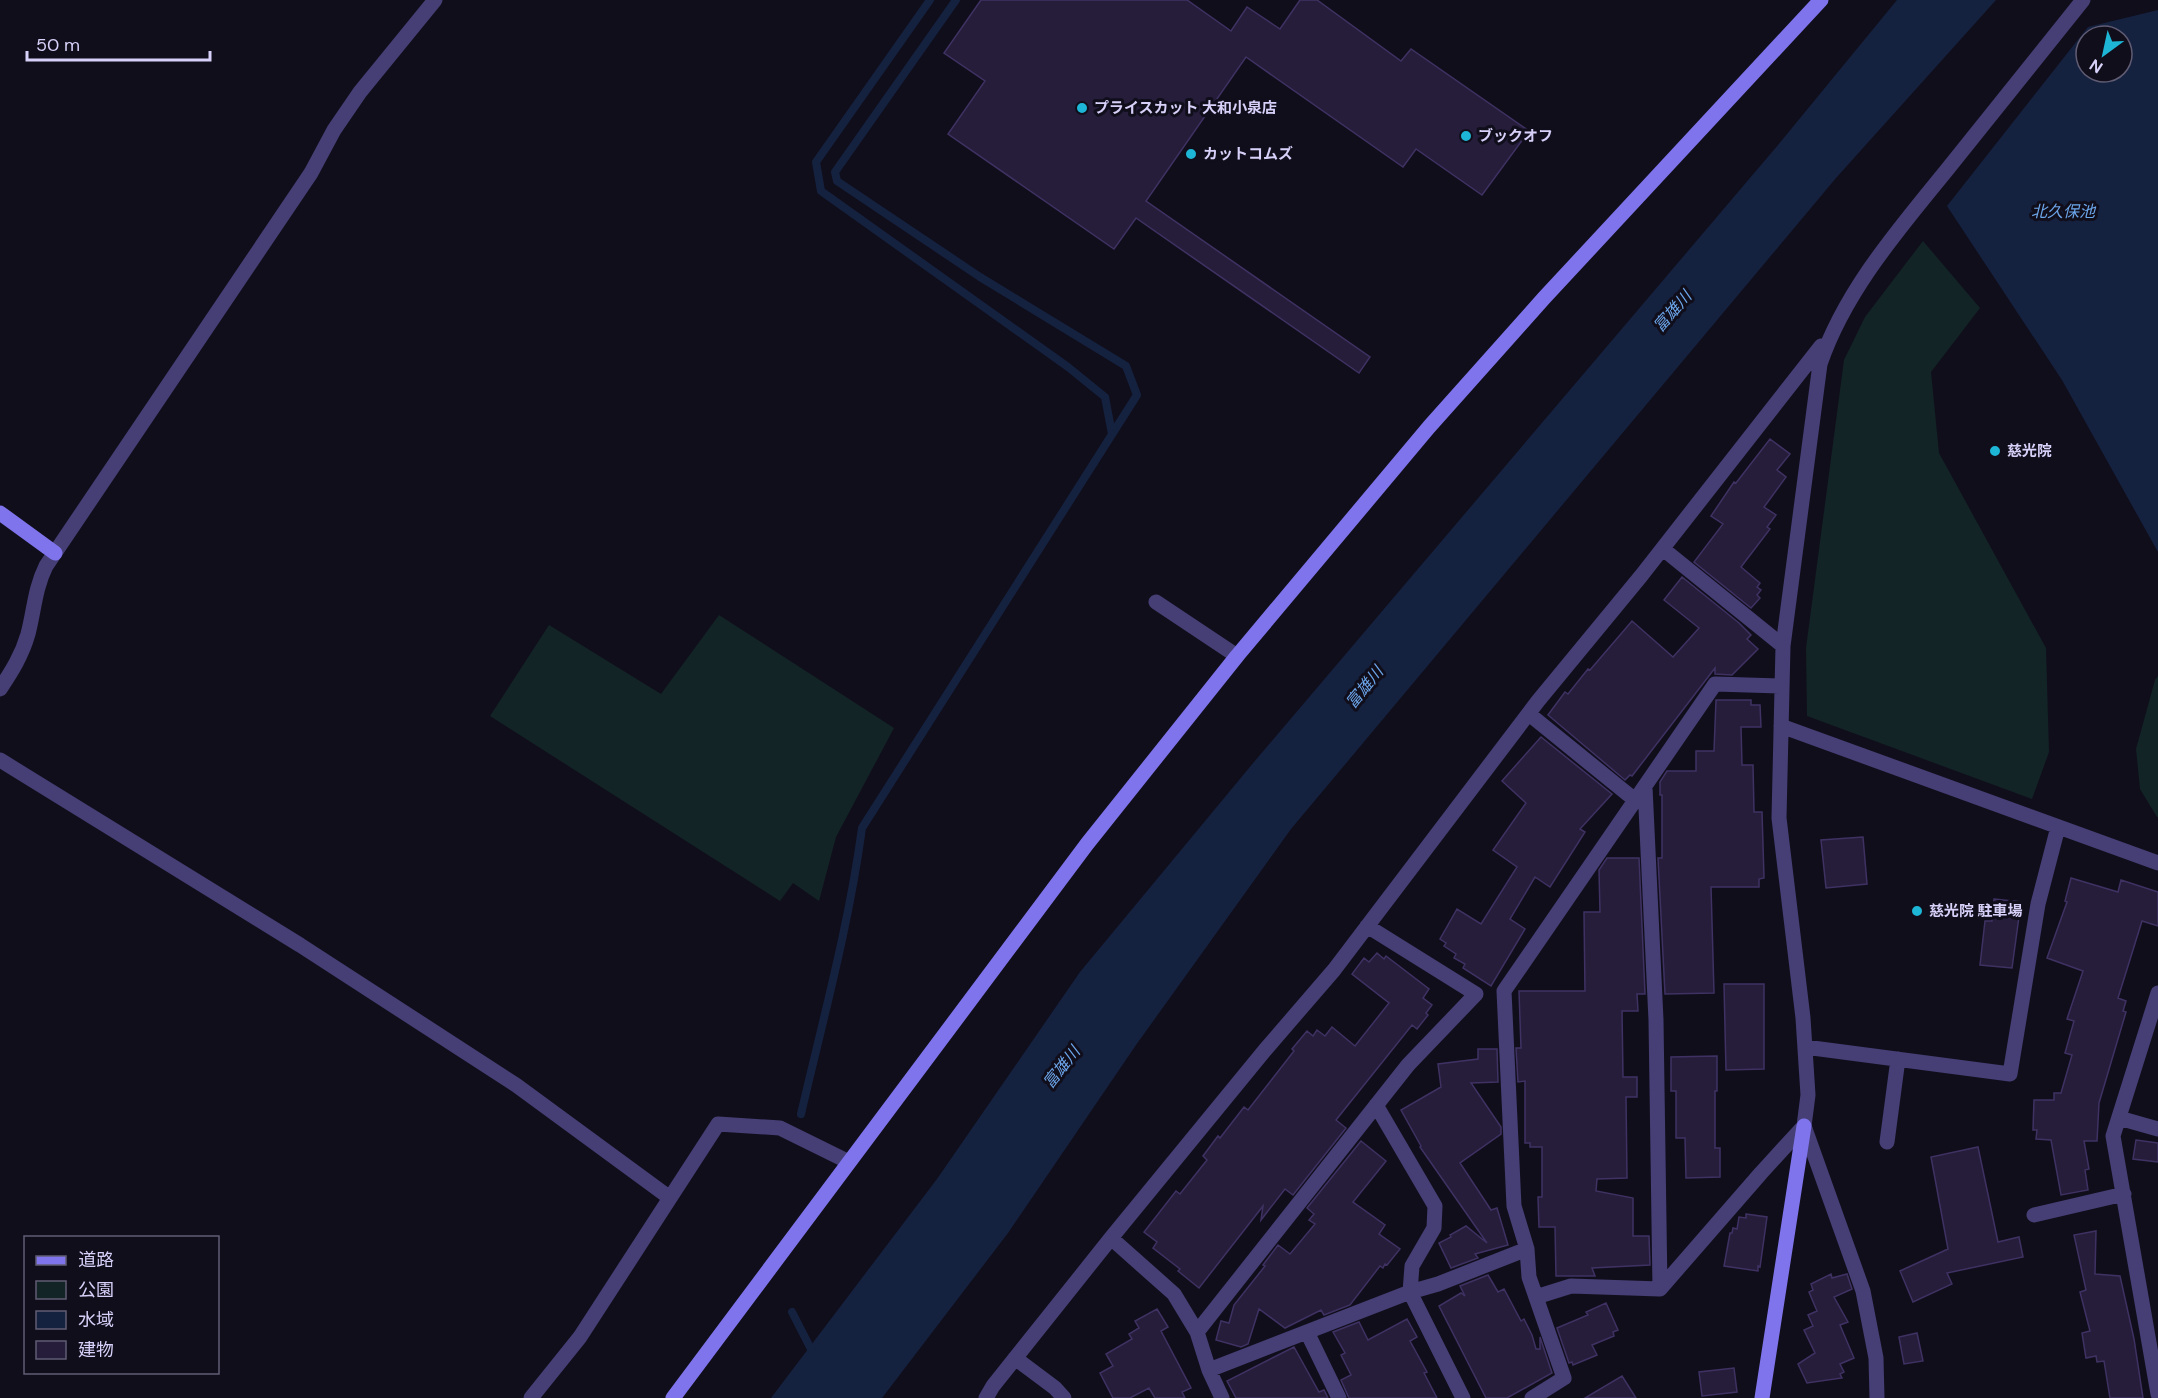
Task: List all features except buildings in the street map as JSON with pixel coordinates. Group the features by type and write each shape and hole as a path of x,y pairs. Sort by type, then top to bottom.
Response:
{"street":[{"path":"0,689 21,655 31,622 39,580 55,553 312,173 334,130 360,92 435,0"},
{"path":"673,1398 1087,844 1238,656 1450,403 1821,0"},
{"path":"1762,1398 1808,1095 1802,1006 1779,818 1783,646 1820,364 1830,335 1848,301 1909,217 2083,0"},
{"path":"986,1398 1111,1238 1265,1050 1334,970 1529,714 1663,549 1830,335"},
{"path":"0,513 55,553"},
{"path":"1663,549 1783,646"},
{"path":"1156,602 1238,656"},
{"path":"1532,1398 1564,1378 1528,1277 1527,1249 1514,1206 1504,991 1715,684 1782,686"},
{"path":"1529,714 1635,800"},
{"path":"1781,726 2158,863"},
{"path":"0,760 300,945 506,1078 669,1198"},
{"path":"1645,787 1656,1020 1660,1289"},
{"path":"1947,804 1952,788"},
{"path":"1805,1047 2010,1074 2038,904 2058,826"},
{"path":"1197,1332 1408,1065 1476,994 1367,926"},
{"path":"2158,993 2114,1136 2158,1394"},
{"path":"1887,1142 1898,1059"},
{"path":"1376,1105 1435,1206 1434,1228 1412,1266 1410,1292 1463,1398"},
{"path":"2119,1118 2158,1129"},
{"path":"531,1398 580,1336 718,1124 780,1128 849,1162"},
{"path":"1660,1289 1804,1126"},
{"path":"1804,1126 1863,1291 1876,1358 1877,1398"},
{"path":"2034,1215 2124,1194"},
{"path":"1111,1238 1174,1294 1197,1332 1209,1370 1222,1398"},
{"path":"1209,1370 1527,1249"},
{"path":"1536,1297 1571,1286 1660,1289"},
{"path":"1307,1332 1339,1398"},
{"path":"1015,1358 1064,1398"}],"green space":[{"path":"1923,241 1980,308 1931,372 1939,453 2046,648 2049,752 2032,799 1807,716 1806,648 1844,360 1865,317"},
{"path":"719,615 894,728 836,837 819,901 793,883 780,901 490,716 549,625 661,694"},
{"path":"2158,676 2157,817 2140,789 2136,749"}],"water":[{"name":"富雄川","path":"1897,0 1996,0 1836,178 1291,829 1136,1045 1008,1233 882,1398 771,1398 937,1179 1080,972 1254,762 1778,145"},
{"name":"北久保池","path":"2158,10 2158,552 2062,380 1947,206 2074,45 2074,84 2134,84 2134,24 2100,24"}],"waterway":[{"path":"930,0 816,162 821,191 1068,367 1105,397 1112,434"},
{"path":"801,1114 843,936 862,828 1137,395 1126,366 980,277 837,181 835,172 956,0"},
{"path":"792,1312 814,1355"}],"place":[{"name":"プライスカット 大和小泉店","path":"1082,108"},
{"name":"ブックオフ","path":"1466,136"},
{"name":"カットコムズ","path":"1191,154"},
{"name":"慈光院","path":"1995,451"},
{"name":"慈光院 駐車場","path":"1917,911"}]}
